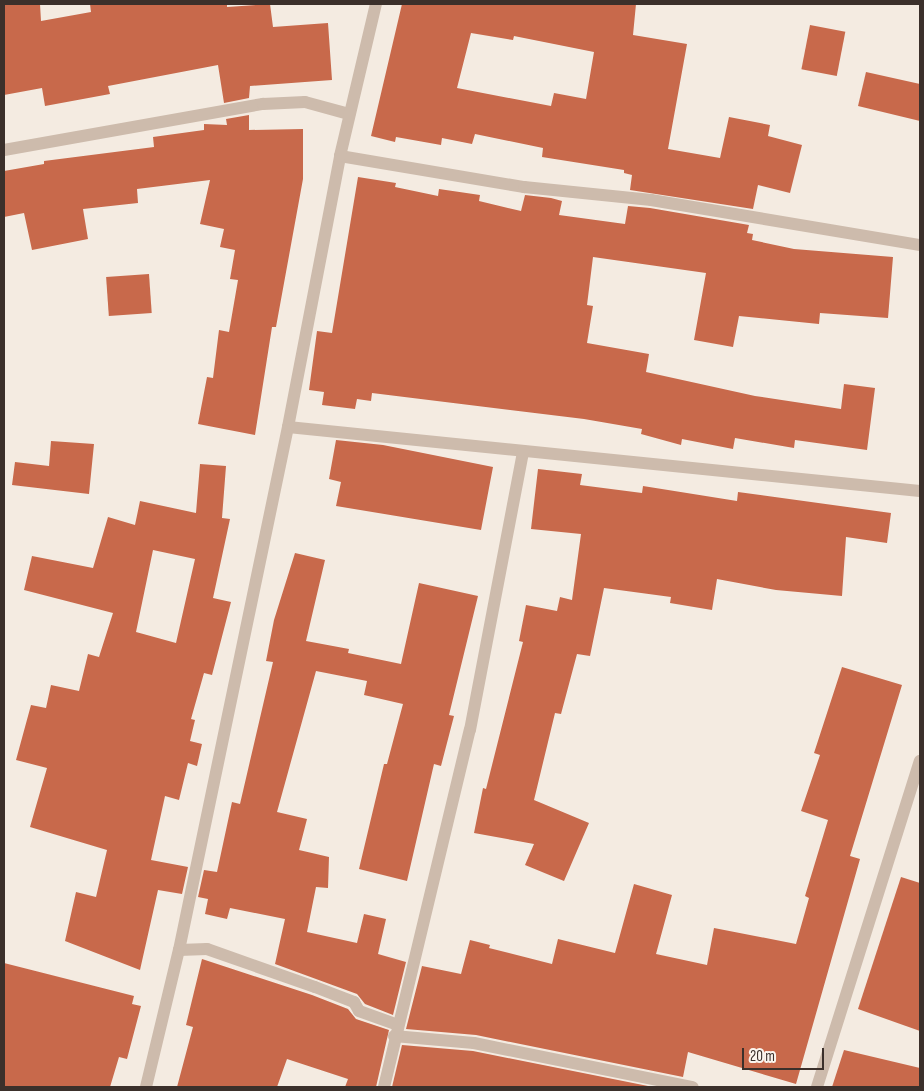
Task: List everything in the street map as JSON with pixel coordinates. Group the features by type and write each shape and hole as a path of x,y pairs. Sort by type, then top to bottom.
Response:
{"street":[{"path":"146,1087 178,950 288,427 340,156 376,4"},
{"path":"4,150 262,104 305,102 349,114"},
{"path":"340,156 524,188 651,200 920,245"},
{"path":"288,427 920,491"},
{"path":"384,1087 396,1030 470,730 522,451"},
{"path":"817,1087 920,761"},
{"path":"178,950 207,949 316,987 354,1002 359,1011 396,1030 474,1043 693,1087"}],"building":[{"path":"4,4 40,4 41,21 91,12 90,4 227,4 227,7 270,4 273,27 328,23 332,80 250,86 249,98 224,103 218,65 108,86 110,94 45,106 42,88 4,95"},
{"path":"402,4 636,4 633,35 687,44 668,149 720,158 729,117 770,125 768,136 802,145 790,193 758,185 753,209 630,190 632,175 624,173 624,170 542,157 543,148 475,134 472,144 442,138 441,145 396,137 395,142 371,136","holes":["471,33 513,40 514,36 594,52 586,99 554,93 551,106 457,88"]},
{"path":"810,25 845,32 837,76 801,69"},
{"path":"866,72 920,84 920,121 858,106"},
{"path":"249,115 249,130 303,129 303,179 276,327 272,327 255,435 198,424 207,377 213,378 219,330 229,332 238,280 230,279 235,250 220,247 224,229 200,224 210,180 137,189 138,203 83,209 88,239 32,250 24,213 4,217 4,171 44,164 44,161 154,147 153,137 204,130 204,124 227,125 226,119"},
{"path":"358,177 396,183 395,187 438,196 439,189 480,195 479,201 521,211 525,195 551,198 562,201 559,215 625,224 628,206 650,208 749,225 747,233 753,234 752,240 794,249 893,257 888,318 820,313 819,324 739,316 733,347 694,340 706,273 593,257 587,305 593,306 587,343 649,354 646,372 755,396 841,409 844,384 875,388 867,450 795,440 794,448 735,438 733,449 682,439 681,445 641,434 642,429 584,419 372,393 371,401 357,399 355,409 322,405 324,392 309,390 317,331 332,333"},
{"path":"149,274 152,313 109,316 106,277"},
{"path":"336,440 383,445 493,467 481,530 336,506 341,482 329,479"},
{"path":"51,441 94,444 89,494 12,485 15,462 49,466"},
{"path":"200,464 226,466 222,518 230,519 213,598 231,602 212,675 204,673 191,719 195,720 190,741 202,744 197,766 188,763 179,800 165,796 151,860 188,867 182,894 158,890 140,970 65,941 76,892 96,897 107,850 30,827 47,768 16,760 31,705 46,708 51,685 79,691 88,654 99,657 113,613 24,590 32,556 93,568 108,517 135,525 140,501 196,513","holes":["153,550 195,559 176,643 136,632"]},
{"path":"538,469 582,474 580,485 642,493 643,486 737,501 738,492 891,513 887,543 846,537 842,596 776,590 717,579 712,610 670,603 671,597 604,588 590,656 577,654 561,714 555,713 534,800 589,823 564,881 525,865 534,844 474,833 483,788 486,789 523,642 519,641 526,605 557,611 560,597 572,600 581,534 531,529"},
{"path":"295,553 325,560 306,641 349,649 348,653 401,664 419,583 478,596 449,715 454,716 441,766 434,764 407,881 359,869 384,764 387,764 403,704 364,695 367,681 316,671 277,812 307,819 299,850 329,857 328,888 316,887 307,932 357,943 364,914 386,919 378,954 406,962 393,1015 365,1004 357,994 275,964 285,919 230,908 227,919 205,914 208,899 198,897 204,870 217,872 232,802 240,804 273,662 266,661 274,620"},
{"path":"842,667 902,685 850,856 860,859 796,1084 688,1052 683,1077 476,1035 406,1029 422,966 461,974 470,940 490,945 489,948 552,964 558,939 615,953 634,884 672,895 656,954 707,965 714,928 796,944 809,898 805,896 828,820 801,811 820,755 814,753"},
{"path":"901,877 920,883 920,1031 858,1009"},
{"path":"202,959 312,995 348,1009 356,1019 389,1030 376,1087 345,1087 348,1079 287,1059 277,1087 177,1087 193,1027 186,1025"},
{"path":"4,963 134,996 132,1004 141,1006 127,1059 119,1057 110,1087 4,1087"},
{"path":"402,1045 473,1051 653,1087 392,1087"},
{"path":"844,1050 920,1068 920,1087 832,1087"}]}
